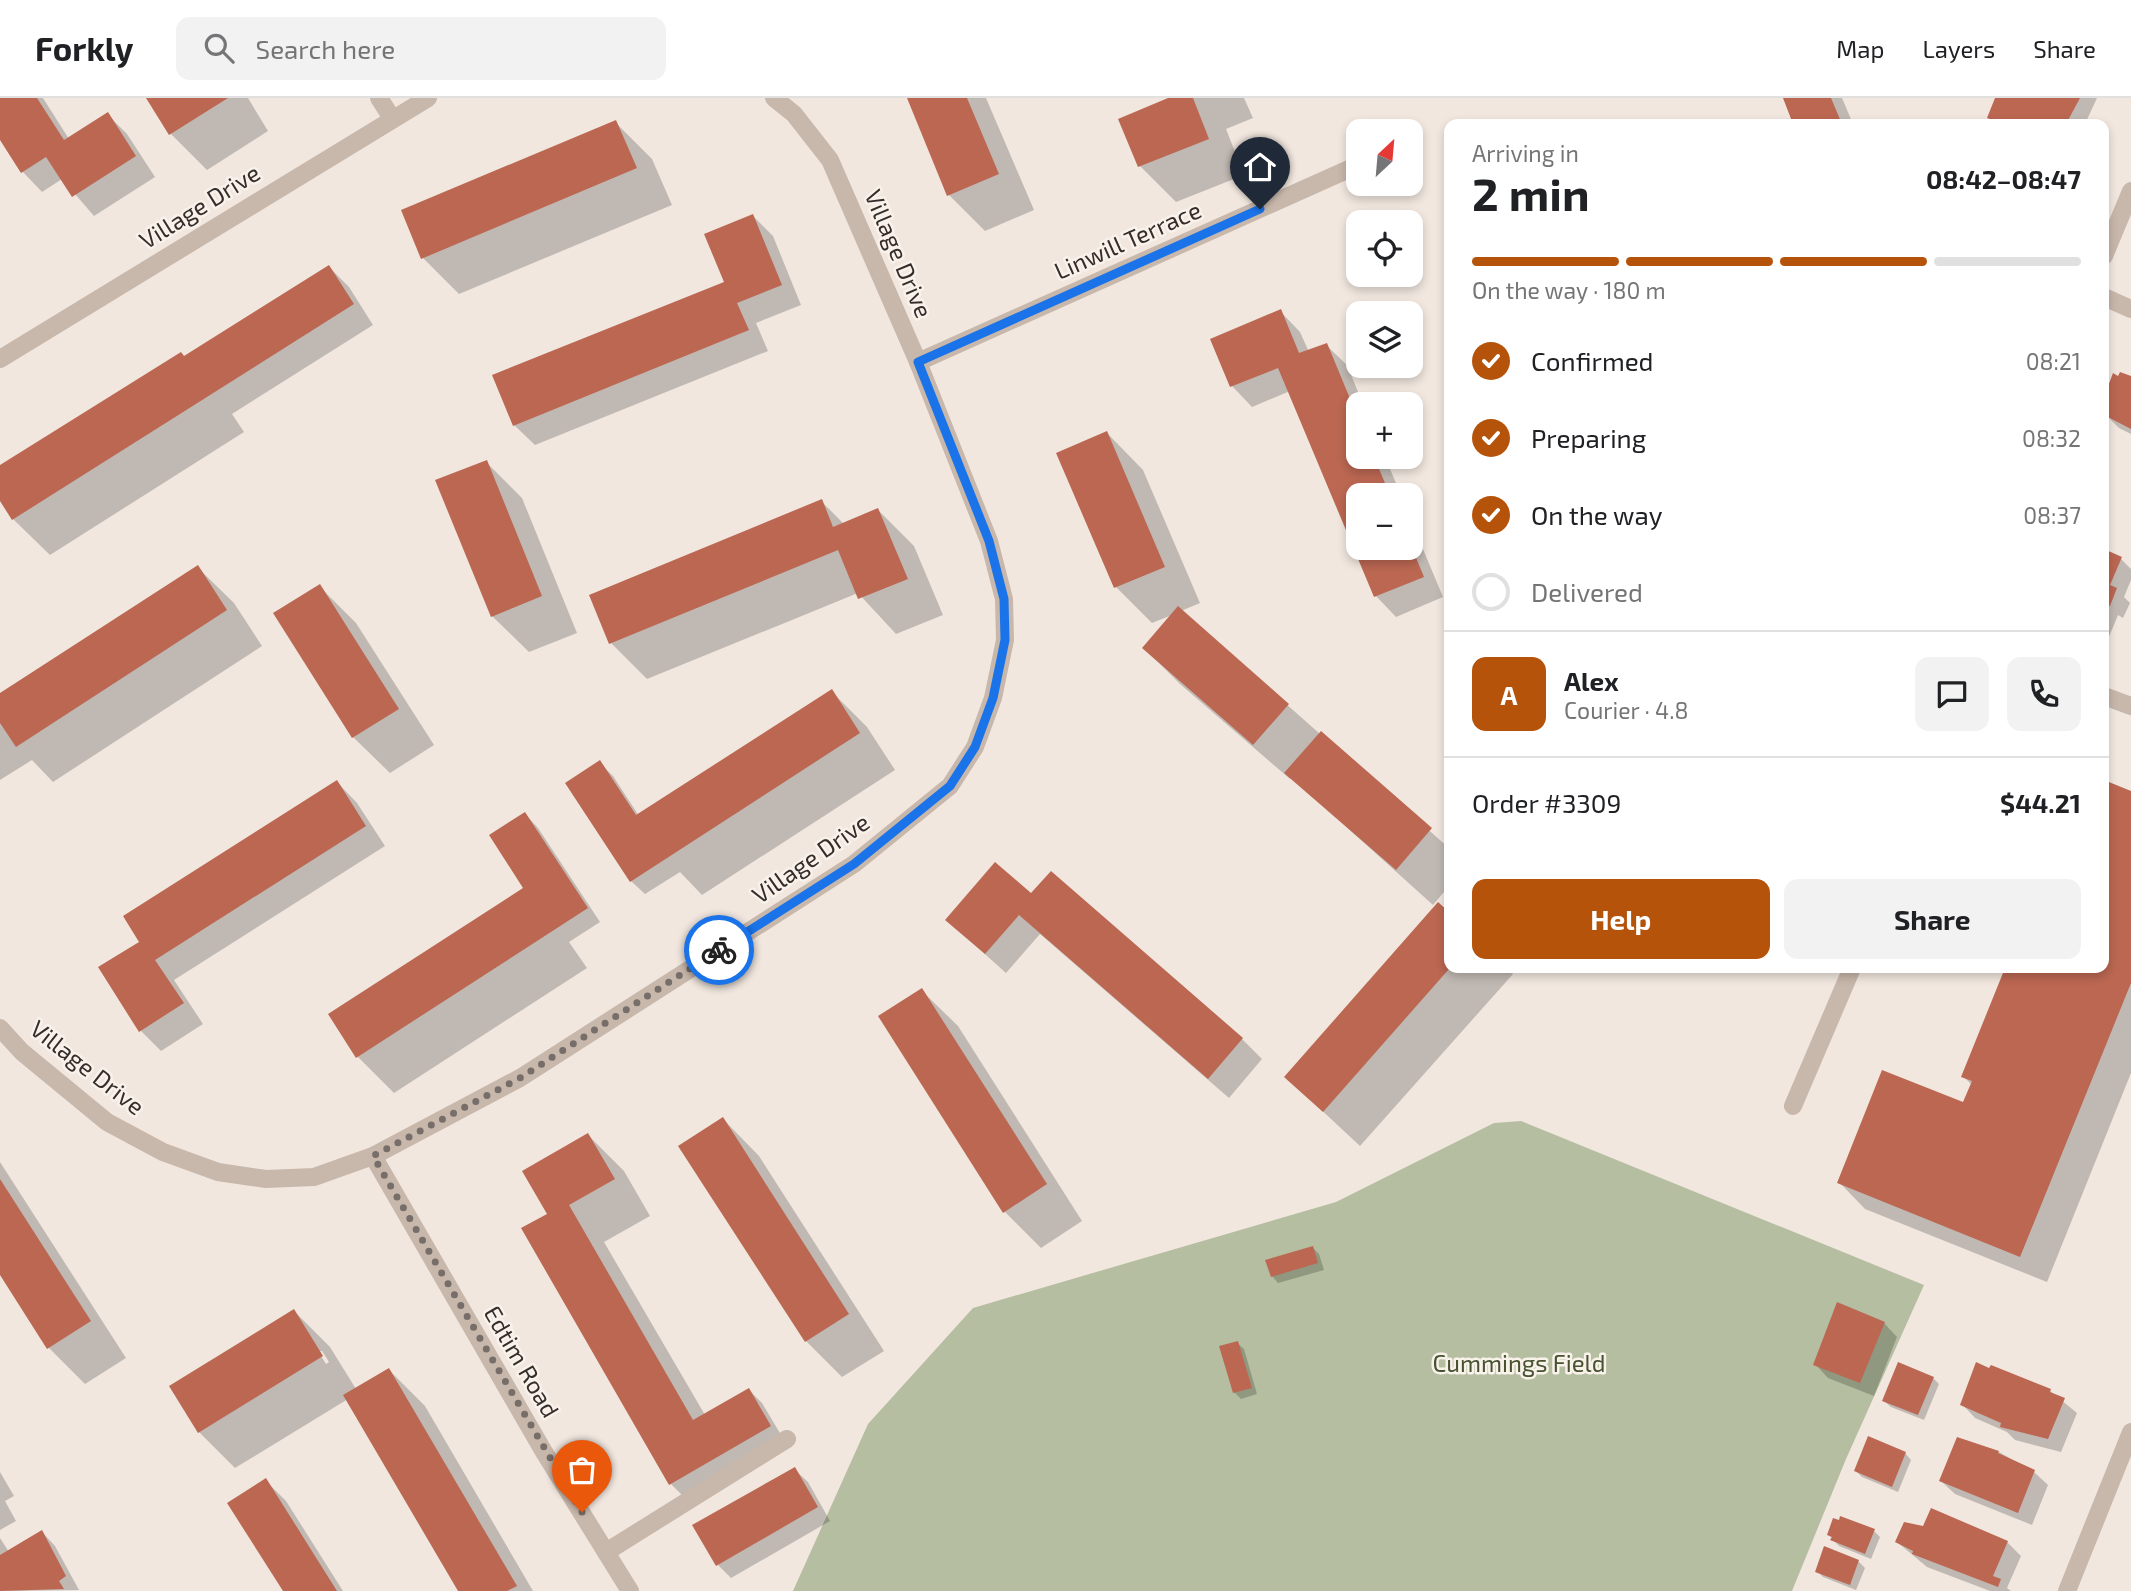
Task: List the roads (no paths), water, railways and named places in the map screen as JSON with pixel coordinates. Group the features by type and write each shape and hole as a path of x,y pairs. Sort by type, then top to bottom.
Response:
{"street":[{"path":"379,98 392,118"},
{"name":"Village Drive","path":"0,359 428,98"},
{"name":"Village Drive","path":"0,1028 22,1052 107,1122 163,1152 218,1172 266,1179 314,1177 373,1156 531,1071 854,864 950,786 975,747 993,698 1005,640 1004,599 989,541 918,362 830,160 794,114 774,98"},
{"name":"Linwill Terrace","path":"918,362 1346,170"},
{"path":"2109,244 2131,191"},
{"path":"2109,299 2131,309"},
{"path":"2109,697 2131,706"},
{"path":"1793,1106 1850,973"},
{"name":"Edtim Road","path":"373,1156 630,1591"},
{"path":"2067,1591 2131,1432"},
{"path":"606,1552 787,1439"}],"park label":[{"name":"Cummings Field","path":"1519,1364"}]}
